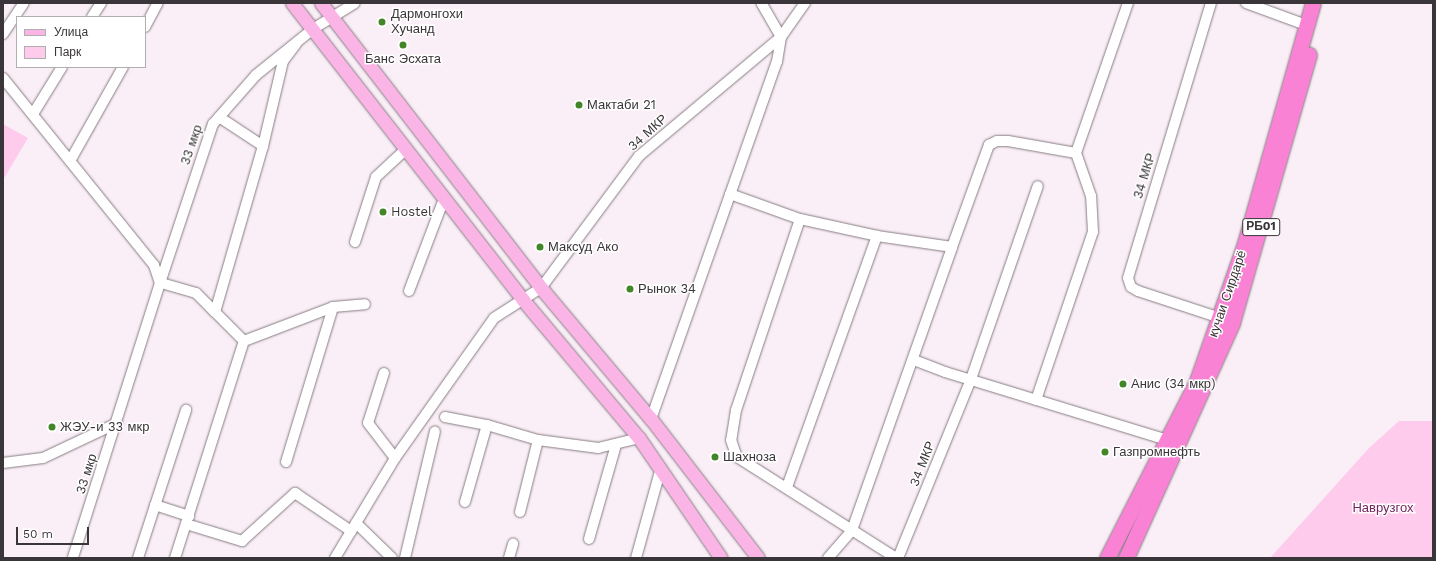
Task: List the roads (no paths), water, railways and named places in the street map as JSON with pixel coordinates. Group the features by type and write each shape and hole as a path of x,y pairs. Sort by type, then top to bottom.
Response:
{"highway":[{"name":"кучаи Сирдарё","path":"1173,442 1220,318 1245,243 1313,3"},
{"name":"РБ01","path":"1107,558 1173,442 1232,323 1322,3"},
{"name":"РБ01","path":"1126,558 1173,442"}],"main road":[{"path":"292,3 523,300 639,438 661,468 721,558"},
{"path":"321,3 541,288 651,419 758,558"}],"street":[{"path":"3,34 24,3"},
{"path":"93,16 101,3"},
{"path":"146,25 158,3"},
{"path":"333,18 355,3"},
{"path":"761,3 781,37"},
{"name":"34 МКР","path":"337,558 353,527 395,458 494,318 541,288 639,156 781,37 805,3"},
{"path":"1036,400 1093,232 1091,196 1076,153 1128,3"},
{"name":"34 МКР","path":"1211,3 1128,278 1131,287 1138,291 1220,318"},
{"path":"1246,3 1306,25"},
{"name":"33 мкр","path":"73,558 117,423 160,283 213,124 256,75 313,29 333,18"},
{"name":"34 МКР","path":"651,419 778,62 781,37"},
{"path":"214,312 263,146 283,61 296,44"},
{"path":"33,114 61,68"},
{"path":"70,161 122,68"},
{"path":"3,78 154,265 160,283 196,293 244,341"},
{"path":"219,117 263,146"},
{"path":"828,558 852,530 914,360 952,247 989,145 1008,141 1076,153"},
{"path":"354,242 376,177 405,150"},
{"name":"34 МКР","path":"897,558 971,379 1038,186"},
{"path":"730,194 800,220 877,236 952,247"},
{"path":"409,291 444,199"},
{"path":"800,220 736,410 732,440 737,457 787,487 897,558"},
{"path":"787,487 877,236"},
{"path":"244,341 333,307 365,304"},
{"path":"286,462 333,307"},
{"path":"175,558 244,341"},
{"path":"914,360 945,372 1173,442"},
{"path":"384,373 368,423 395,458"},
{"path":"138,558 186,410"},
{"path":"445,417 487,425 538,440 598,448 616,445 639,438"},
{"path":"4,464 43,458 117,423"},
{"path":"466,502 487,425"},
{"path":"405,558 435,431"},
{"path":"520,512 538,440"},
{"path":"588,539 616,445"},
{"path":"636,558 661,468"},
{"path":"155,505 188,520 242,541 295,493 353,527 392,558"},
{"path":"509,558 513,544"}],"place":[{"name":"Дармонгохи Хучанд","path":"382,22"},
{"name":"Банс Эсхата","path":"403,45"},
{"name":"Мактаби 21","path":"579,105"},
{"name":"Hostel","path":"383,212"},
{"name":"Максуд Ако","path":"540,247"},
{"name":"Рынок 34","path":"630,289"},
{"name":"Анис (34 мкр)","path":"1123,384"},
{"name":"ЖЭУ-и 33 мкр","path":"52,427"},
{"name":"Газпромнефть","path":"1105,452"},
{"name":"Шахноза","path":"715,457"}],"park label":[{"name":"Наврузгох","path":"1383,508"}]}
